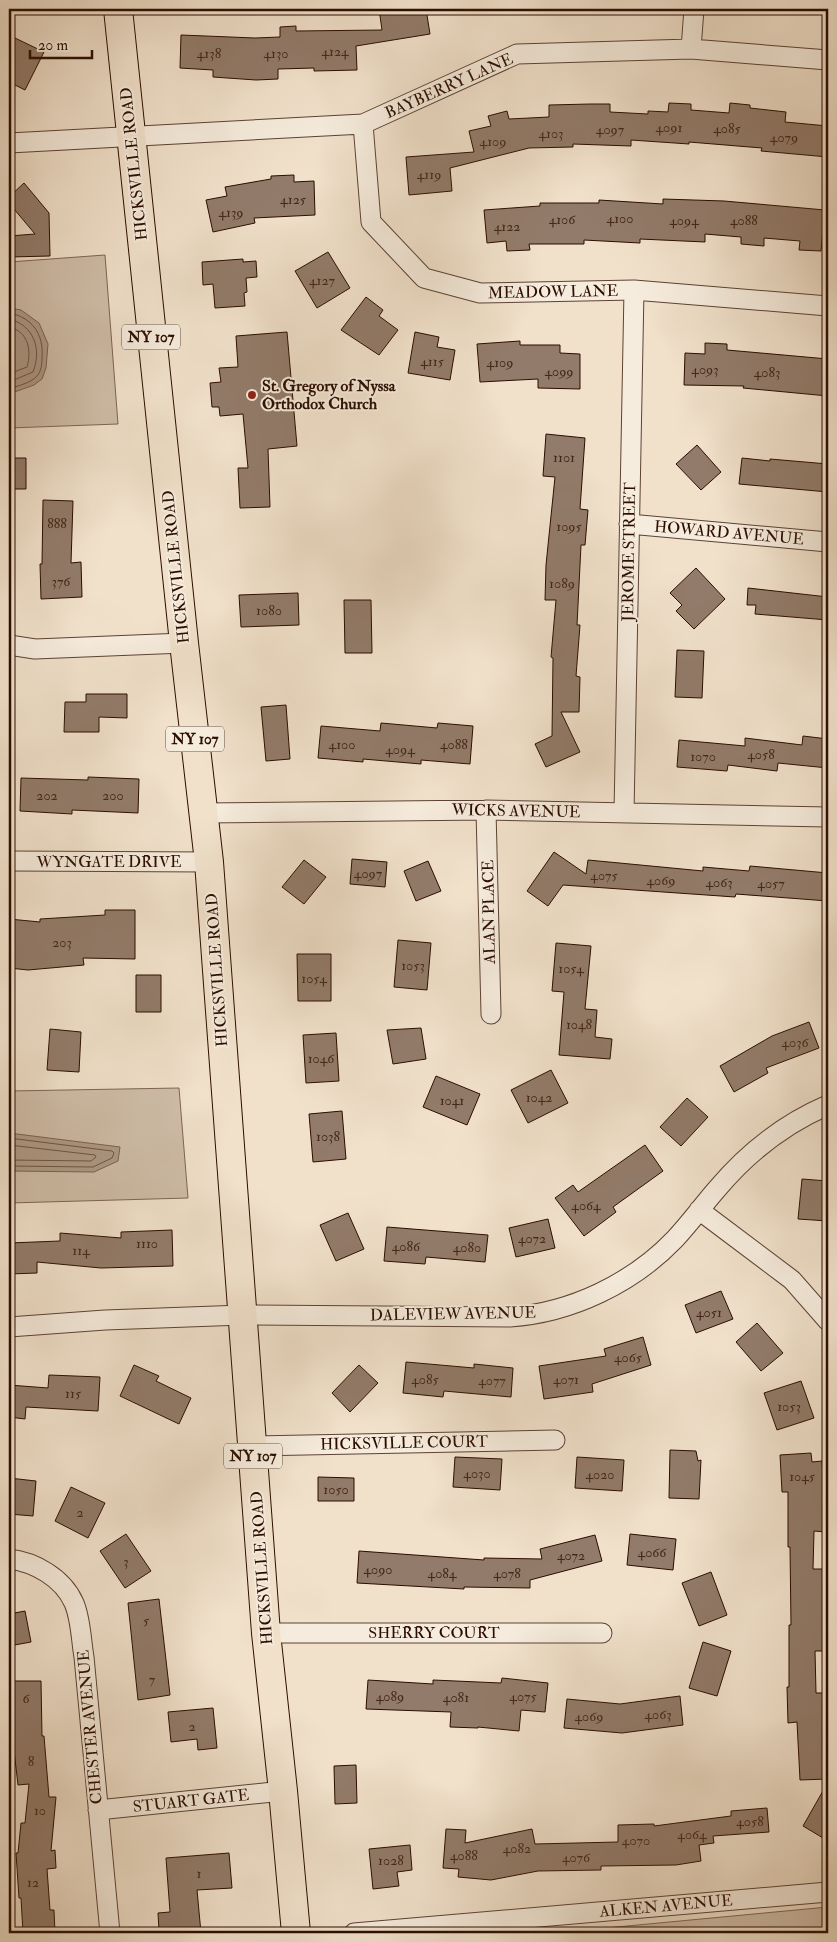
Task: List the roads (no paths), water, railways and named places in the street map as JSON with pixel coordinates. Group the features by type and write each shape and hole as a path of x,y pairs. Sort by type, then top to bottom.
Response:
{"main road":[{"name":"HICKSVILLE ROAD","path":"118,9 130,137 209,862 266,1633 296,1933"}],"street":[{"path":"691,49 694,9"},
{"name":"BAYBERRY LANE","path":"9,143 363,124 517,54 691,49 828,60"},
{"name":"MEADOW LANE","path":"363,124 371,222 424,278 480,293 634,290 828,306"},
{"name":"JEROME STREET","path":"624,813 634,290"},
{"name":"HOWARD AVENUE","path":"629,524 828,542"},
{"path":"9,645 35,649 184,643"},
{"name":"WICKS AVENUE","path":"203,813 486,810 828,817"},
{"name":"ALAN PLACE","path":"486,810 491,1014"},
{"name":"WYNGATE DRIVE","path":"9,861 209,862"},
{"name":"DALEVIEW AVENUE","path":"9,1327 105,1320 242,1315 533,1316 582,1301 607,1290 653,1260 675,1239 739,1165 770,1138 807,1114 828,1105"},
{"path":"699,1210 792,1280 828,1321"},
{"name":"HICKSVILLE COURT","path":"253,1446 555,1440"},
{"name":"CHESTER AVENUE","path":"9,1559 24,1561 41,1568 64,1587 74,1602 78,1614 84,1657 110,1933"},
{"name":"SHERRY COURT","path":"266,1633 602,1633"},
{"name":"STUART GATE","path":"98,1810 283,1791"},
{"name":"ALKEN AVENUE","path":"354,1933 828,1892"}],"water":[{"path":"9,309 21,310 39,323 48,344 46,368 42,379 34,385 9,394"},
{"path":"9,1133 120,1147 118,1161 94,1172 9,1171"}],"place":[{"name":"St. Gregory of Nyssa Orthodox Church","path":"252,395"}]}
